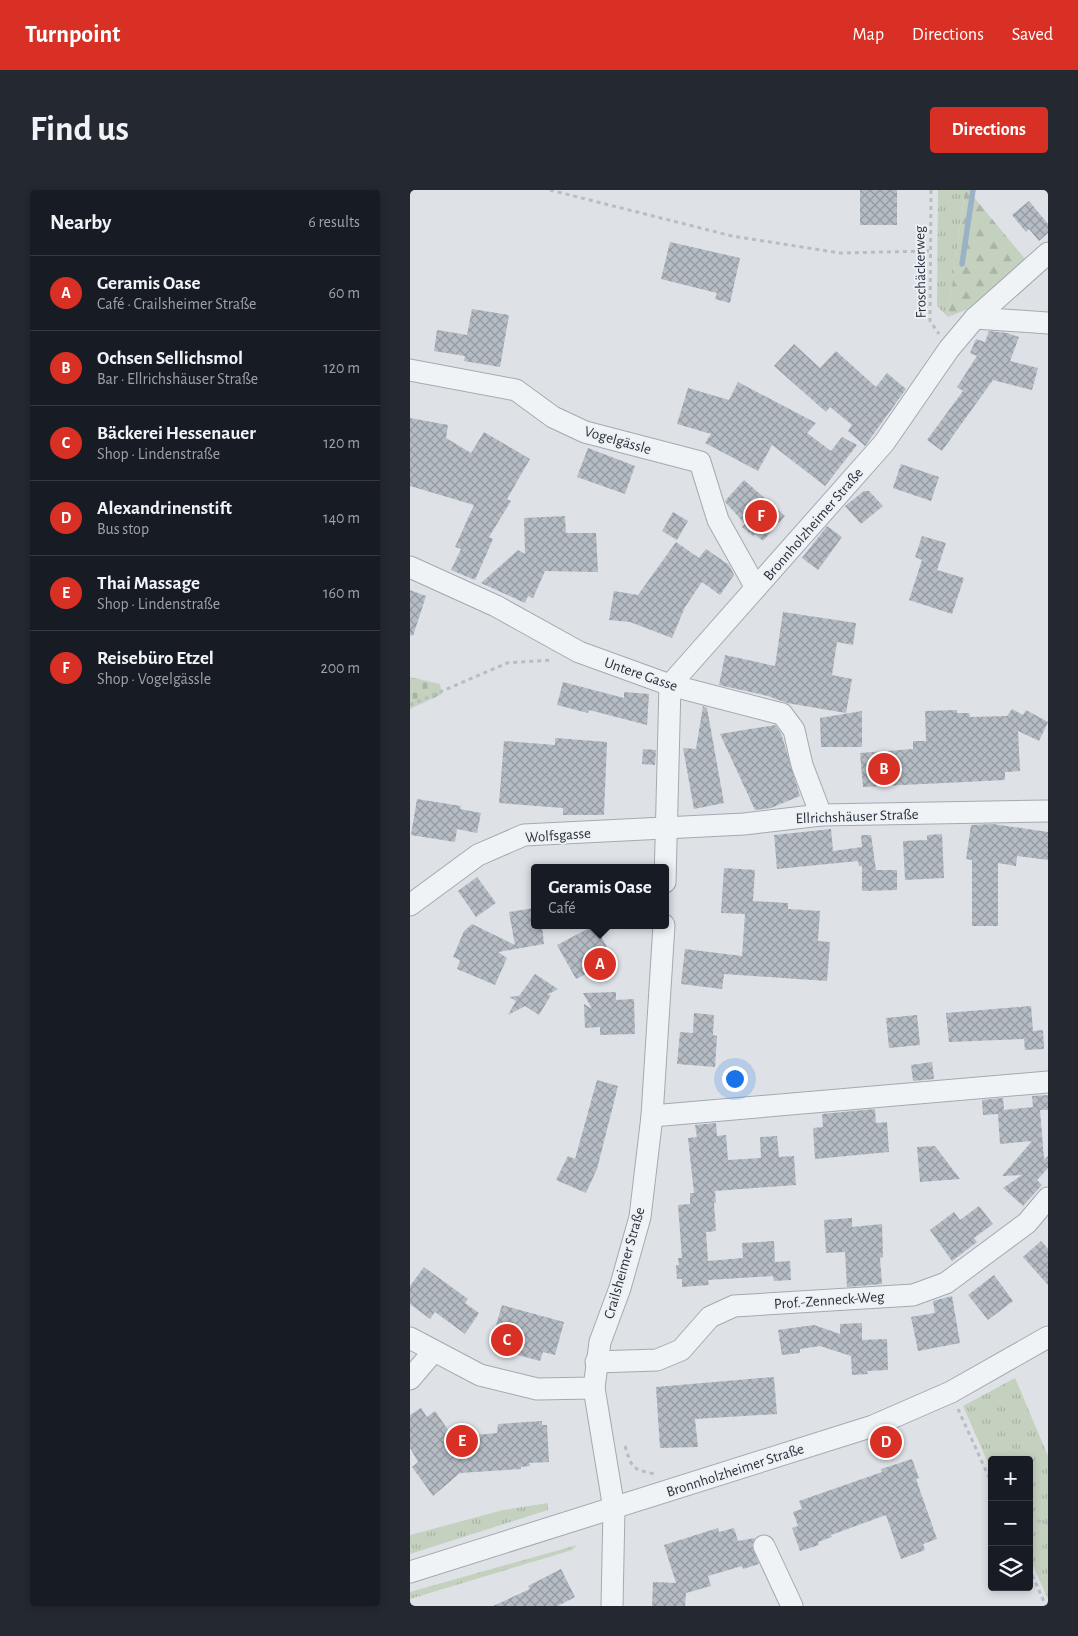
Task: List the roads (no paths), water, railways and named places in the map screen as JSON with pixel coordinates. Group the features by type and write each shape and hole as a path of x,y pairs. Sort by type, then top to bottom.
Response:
{"street":[{"name":"Bronnholzheimer Straße","path":"670,685 884,443 949,349 975,318 1048,253"},
{"path":"975,318 1048,323"},
{"name":"Vogelgässle","path":"410,370 516,390 554,417 585,432 700,462 718,520 756,588"},
{"name":"Untere Gasse","path":"410,567 496,606 579,652 670,685 782,714 794,730 802,765 821,814"},
{"path":"665,864 670,685"},
{"name":"Ellrichshäuser Straße","path":"666,830 744,824 821,814 1048,811"},
{"name":"Wolfsgasse","path":"410,905 478,855 524,835 666,830"},
{"name":"Crailsheimer Straße","path":"612,1606 614,1509 594,1388 600,1342 620,1288 640,1217 652,1116 664,929"},
{"path":"652,1116 1048,1082"},
{"name":"Prof.-Zenneck-Weg","path":"596,1362 657,1360 681,1350 710,1317 734,1306 913,1295 946,1282 1027,1223 1048,1198"},
{"name":"Bronnholzheimer Straße","path":"410,1572 873,1426 951,1392 1048,1337"},
{"path":"410,1338 480,1375 537,1389 594,1388"},
{"path":"410,1379 434,1352"},
{"path":"764,1546 793,1606"}],"waterway":[{"path":"962,264 973,190"}],"place":[{"name":"Reisebüro Etzel","path":"761,516"},
{"name":"Ochsen Sellichsmol","path":"884,769"},
{"name":"Geramis Oase","path":"600,964"},
{"name":"Bäckerei Hessenauer","path":"507,1340"},
{"name":"Thai Massage","path":"462,1441"},
{"name":"Alexandrinenstift","path":"886,1442"}]}
